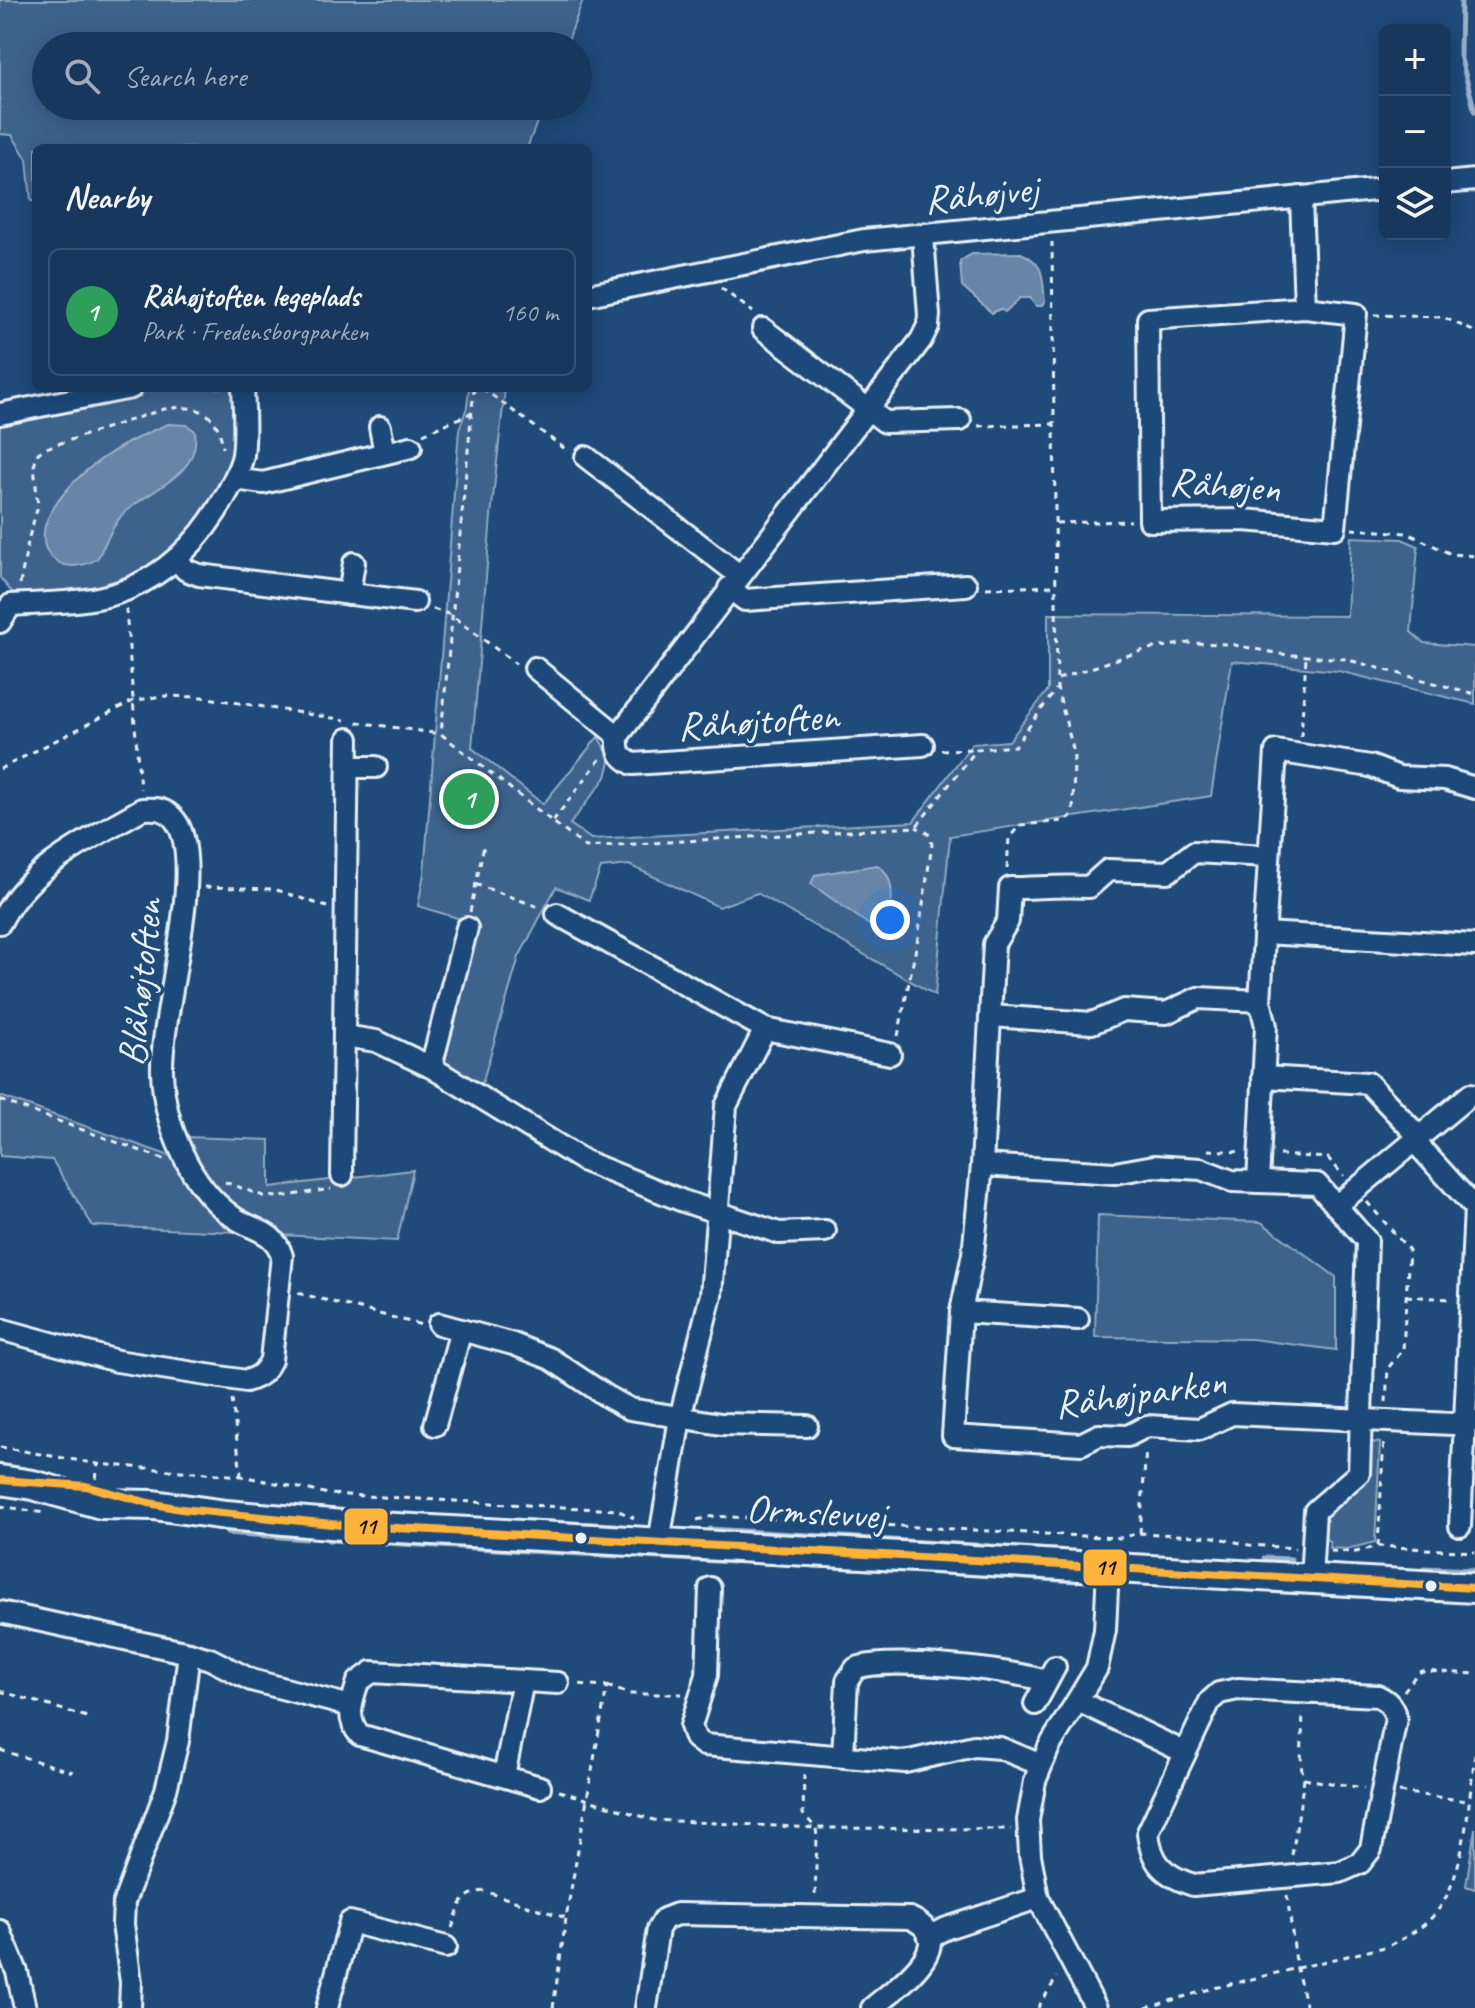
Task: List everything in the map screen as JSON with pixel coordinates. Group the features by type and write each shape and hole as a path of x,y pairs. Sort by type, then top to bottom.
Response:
{"street":[{"path":"1451,182 1475,180"},
{"name":"Råhøjvej","path":"592,294 864,240 1379,190"},
{"path":"1301,197 1305,308"},
{"name":"Råhøjtoften","path":"923,236 928,326 921,340 618,736 617,749 622,758 633,764 923,745"},
{"name":"Råhøjen","path":"1305,308 1356,314 1335,528 1244,520 1150,521 1148,319 1305,308"},
{"path":"763,329 885,422 960,420"},
{"path":"0,414 111,392"},
{"path":"4,607 88,600 125,591 177,560 214,517 235,479 242,458 243,392"},
{"path":"380,427 385,453"},
{"path":"235,479 263,483 411,447"},
{"path":"586,457 734,582 745,600 966,585"},
{"path":"177,560 186,570 199,575 415,602"},
{"path":"349,594 354,563"},
{"name":"Råhøjtoften","path":"535,668 618,736"},
{"path":"342,1175 348,739"},
{"path":"1258,1182 1266,1026 1260,1001 1276,751 1370,766 1399,777 1445,779 1475,788"},
{"path":"348,767 376,767"},
{"path":"3,912 23,886 50,864 142,809"},
{"name":"Blåhøjtoften","path":"0,1329 117,1361 246,1381 266,1371 271,1360 282,1256 278,1244 268,1235 233,1217 211,1198 172,1129 164,1100 163,1038 186,886 184,843 177,821 166,811 142,809"},
{"path":"1010,888 1089,887 1108,870 1168,872 1194,852 1268,856"},
{"name":"Råhøjparken","path":"1010,888 1008,921 994,944 982,1165 973,1254 961,1312 953,1436 1081,1444 1099,1435 1128,1436 1147,1426 1200,1429 1232,1414 1453,1424 1470,1420"},
{"path":"557,914 765,1029 890,1054"},
{"path":"431,1067 467,928"},
{"path":"1264,933 1475,945"},
{"path":"991,1016 1092,1023 1124,1010 1166,1013 1198,998 1260,1001"},
{"path":"661,1536 680,1418 711,1295 726,1106 765,1029"},
{"path":"344,1036 376,1041 431,1067 584,1161 779,1233 825,1231"},
{"path":"1263,1077 1368,1083 1475,1208 1470,1300 1470,1420 1460,1526"},
{"path":"1336,1206 1471,1094 1475,1095"},
{"path":"982,1165 1115,1173 1154,1166 1201,1169 1232,1181 1317,1184 1367,1241 1359,1473 1315,1511 1311,1579"},
{"name":"Råhøjparken","path":"961,1312 1078,1319"},
{"path":"439,1324 513,1344 551,1359 630,1409 721,1424 807,1426"},
{"path":"435,1425 461,1330"},
{"name":"Ormslevvej","path":"0,1480 33,1485 85,1486 154,1505 226,1515 342,1525 661,1536 1108,1568 1475,1588"},
{"path":"1096,2008 1038,1898 1028,1830 1035,1781 1041,1765 1094,1675 1101,1655 1108,1568"},
{"path":"710,1588 707,1675 691,1726 695,1738 704,1745 905,1762 945,1750 974,1746 1000,1748 1041,1765"},
{"path":"0,1612 189,1653 210,1659 251,1680 350,1706"},
{"path":"130,2008 131,1982 123,1924 124,1902 166,1790 178,1741 189,1653"},
{"path":"843,1756 847,1681 856,1668 892,1664 1050,1674 1035,1704"},
{"path":"540,1787 360,1735 352,1726 350,1706 358,1682 372,1672 558,1683"},
{"path":"504,1776 523,1681"},
{"path":"1238,1689 1304,1693 1378,1696 1390,1704 1396,1718 1371,1849 1360,1863 1340,1872 1193,1885 1174,1878 1160,1867 1149,1849 1148,1832 1210,1701 1219,1693 1238,1689"},
{"path":"1078,1701 1184,1752"},
{"path":"929,1937 947,1928 1038,1898"},
{"path":"646,2008 658,1929 664,1919 677,1914 910,1918 921,1924 929,1937 929,1952 922,1964 872,2008"},
{"path":"327,2008 350,1922 446,1947"},
{"path":"0,1931 17,1972 25,2008"}],"path":[{"path":"1010,888 1006,879 1009,838 1020,825 1065,821 1073,814 1074,753 1057,688 1052,222"},
{"path":"716,269 719,287 756,315 763,329"},
{"path":"1356,314 1443,317 1475,332"},
{"path":"441,734 474,392"},
{"path":"487,392 573,455 586,457"},
{"path":"4,607 18,594 38,506 35,459 46,448 164,409 184,406 210,416 217,424 225,471 235,479"},
{"path":"411,447 413,439 471,413"},
{"path":"960,420 972,427 1054,424"},
{"path":"1056,523 1150,521"},
{"path":"1335,528 1407,533 1451,554 1475,556"},
{"path":"966,585 981,589 1056,586"},
{"path":"125,591 142,809"},
{"path":"415,602 415,606 451,615 519,666 535,668"},
{"path":"1058,680 1147,649 1189,643 1230,644 1306,657 1345,659 1475,694"},
{"path":"1299,755 1306,657"},
{"path":"923,745 923,751 1015,746 1057,688"},
{"path":"0,769 133,701 161,696 202,697 441,734 585,847 916,827 928,833 932,844 912,966 898,1036 890,1054"},
{"path":"553,821 618,736"},
{"path":"916,827 977,749"},
{"path":"467,928 484,845"},
{"path":"475,884 557,914"},
{"path":"186,886 274,889 346,913"},
{"path":"1200,1149 1328,1158 1409,1250 1403,1350 1388,1368 1378,1546"},
{"path":"279,1288 434,1328 439,1324"},
{"path":"1406,1296 1470,1300"},
{"path":"231,1379 241,1476"},
{"path":"0,1447 98,1464 241,1476 329,1494 617,1510 661,1536 713,1516 1120,1538 1140,1533 1147,1426"},
{"path":"1390,1704 1422,1671 1475,1674"},
{"path":"558,1683 607,1686 629,1694 701,1694"},
{"path":"553,2008 607,1686"},
{"path":"0,1691 87,1717"},
{"path":"1304,1693 1301,1765 1304,1779 1287,1892 1297,1969 1306,2008"},
{"path":"0,1750 73,1772"},
{"path":"804,1753 803,1814 816,1828 814,1917"},
{"path":"1146,2008 1210,1989 1389,1946 1415,1932 1435,1914 1448,1895 1458,1864 1475,1755"},
{"path":"540,1787 587,1798 654,1820 816,1828 1028,1830"},
{"path":"446,1947 463,1899 471,1892 484,1891 566,1918"},
{"path":"1038,2008 1069,1957"}],"shaded area":[{"path":"0,0 583,0 571,32 32,32 32,120 538,120 529,144 32,144 31,201 27,159 12,135 0,134"},
{"path":"1021,253 1039,267 1045,302 1041,306 1036,306 1030,298 1020,298 1005,312 1000,309 992,313 962,286 960,261 972,254"},
{"path":"141,392 235,392 236,435 232,462 198,520 182,540 162,557 139,570 115,580 63,592 12,592 0,578 0,419"},
{"path":"469,392 505,392 472,748 543,804 598,737 611,758 606,777 570,824 591,839 913,822 972,744 1009,741 1048,690 1048,614 1347,616 1351,537 1402,539 1418,546 1411,632 1424,643 1475,647 1475,704 1338,671 1232,661 1211,796 950,836 935,995 757,893 719,907 629,865 601,868 589,900 556,887 519,957 481,1087 446,1067 442,1057 474,923 418,906 424,873 459,430"},
{"path":"168,424 187,425 195,431 195,447 182,471 122,515 97,559 71,566 52,558 46,549 45,526 51,512 74,482 118,449"},
{"path":"877,865 891,885 890,914 884,931 875,929 811,884 815,875"},
{"path":"0,1096 173,1157 207,1206 234,1232 93,1226 52,1160 0,1156"},
{"path":"186,1137 270,1140 270,1187 413,1170 397,1241 281,1235 243,1215 226,1201 201,1169"},
{"path":"1098,1215 1261,1222 1336,1277 1336,1350 1252,1339 1095,1337"},
{"path":"1371,1442 1380,1443 1375,1542 1347,1549 1329,1548 1330,1542 1325,1538 1325,1515 1368,1480"},
{"path":"1475,1828 1475,1889 1466,1886"}],"waterway":[{"path":"1461,0 1460,55 1475,112"},
{"path":"0,1465 25,1469"},
{"path":"488,1519 616,1525"},
{"path":"710,1529 1120,1554"},
{"path":"227,1533 306,1539"},
{"path":"328,1540 617,1556"},
{"path":"641,1557 733,1562"},
{"path":"1264,1558 1291,1559"},
{"path":"749,1562 1077,1581"},
{"path":"1424,1568 1475,1570"}],"transit line":[{"name":"11","path":"0,1480 86,1486 181,1509 342,1525 1475,1588"}],"place":[{"name":"Råhøjtoften legeplads","path":"469,799"}]}
